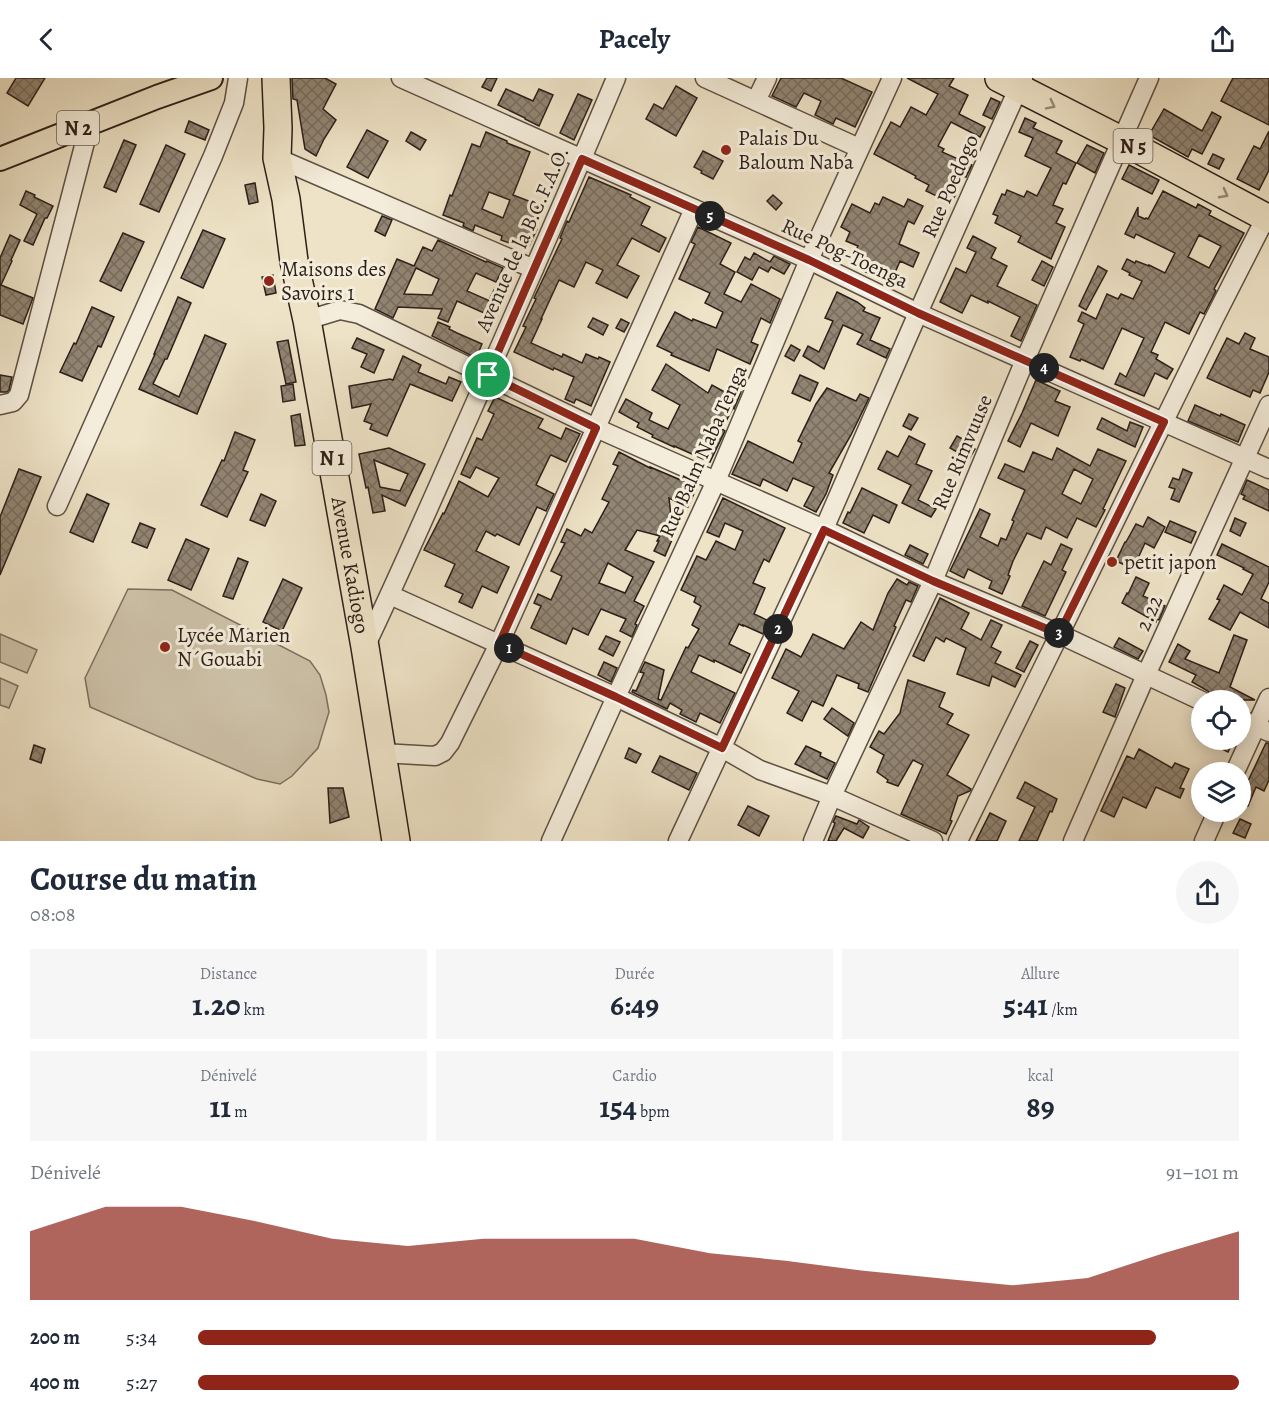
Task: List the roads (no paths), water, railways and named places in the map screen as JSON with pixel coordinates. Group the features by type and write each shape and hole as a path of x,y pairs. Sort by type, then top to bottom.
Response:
{"highway":[{"name":"Avenue Kadiogo","path":"260,78 266,121 277,156 286,199 294,261 307,320 365,647 396,841"},
{"name":"Avenue Kadiogo","path":"276,78 277,156"},
{"name":"N 5","path":"1013,81 1268,216"},
{"name":"Avenue Kadiogo","path":"383,758 413,841"}],"main road":[{"name":"N 2","path":"157,97 188,78"},
{"name":"N 2","path":"0,159 211,78"}],"street":[{"path":"57,506 213,156 234,103 238,78"},
{"name":"Rue Pog-Toenga","path":"401,78 809,260 918,313 1269,469"},
{"name":"Avenue de la B.C.F.A.O.","path":"365,647 488,375 616,78"},
{"path":"705,78 859,148"},
{"path":"756,100 767,78"},
{"name":"Rue Balm Naba Tenga","path":"551,841 716,481 809,260 892,78"},
{"name":"Rue Rimvuuse","path":"813,841 933,581 1025,360 1149,78"},
{"name":"Rue Poedogo","path":"678,841 824,530 918,313 1013,81"},
{"path":"0,405 13,402 19,395 90,123"},
{"path":"277,156 534,269"},
{"path":"383,758 435,756 443,752 450,742 499,644 694,209"},
{"path":"958,841 1214,319 1268,216"},
{"path":"307,320 340,310 359,314 596,428 933,581 1059,634 1191,696"},
{"name":"2.22","path":"1073,841 1269,405"},
{"path":"390,595 616,697 722,748 760,770 832,796 933,841"},
{"path":"1239,762 1269,698"},
{"path":"1204,841 1213,822"}],"place":[{"name":"Palais Du Baloum Naba","path":"726,150"},
{"name":"Maisons des Savoirs 1","path":"269,281"},
{"name":"petit japon","path":"1112,562"},
{"name":"Lycée Marien N´Gouabi","path":"165,647"}]}
